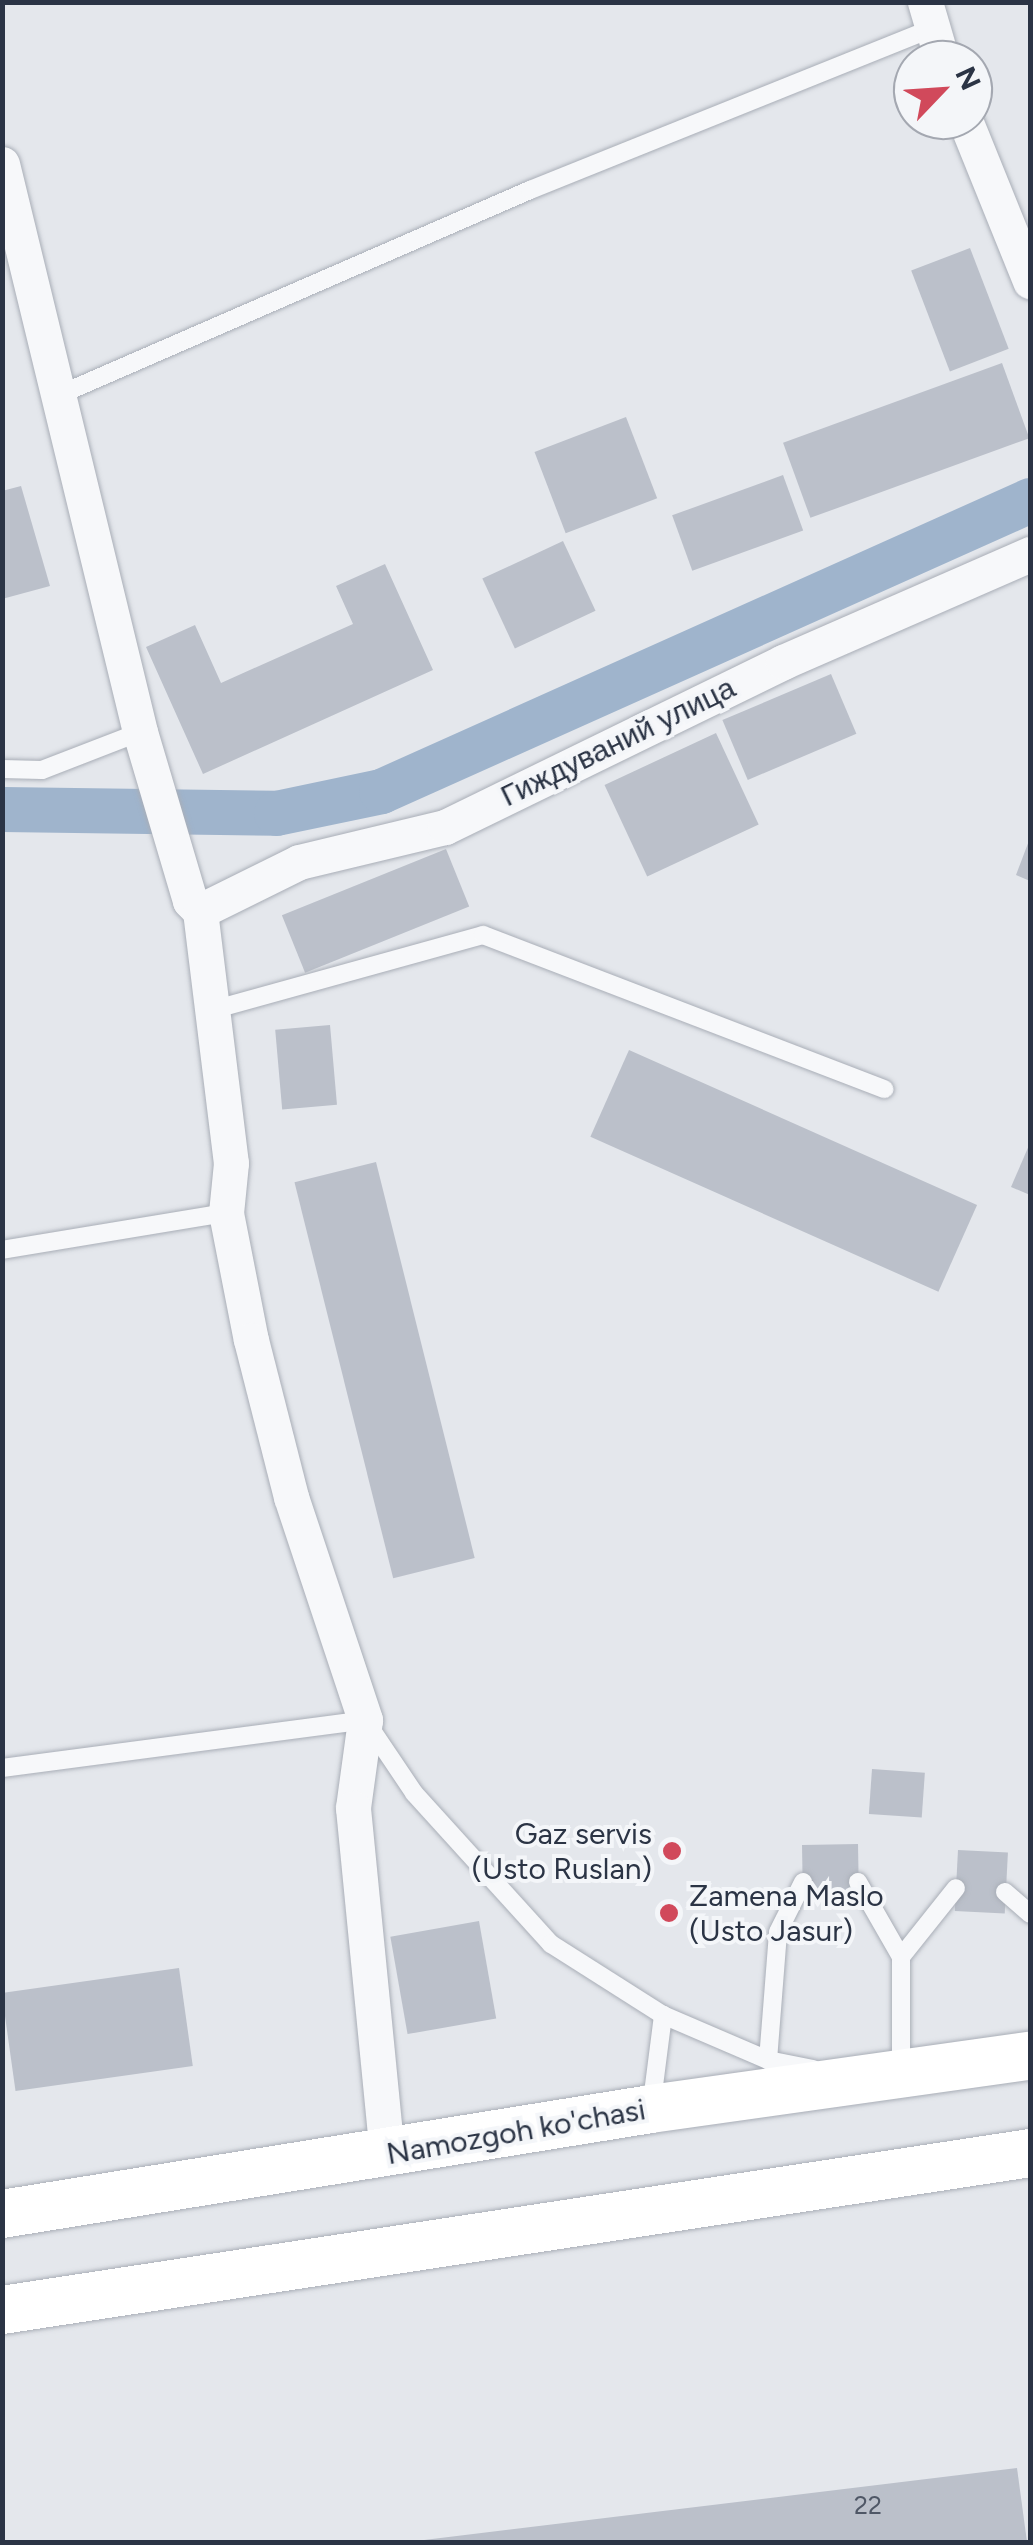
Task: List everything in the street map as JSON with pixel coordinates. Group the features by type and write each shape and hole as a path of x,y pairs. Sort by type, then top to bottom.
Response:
{"main road":[{"name":"Namozgoh ko'chasi","path":"2,2214 651,2109 1030,2056"},
{"path":"2,2310 1030,2153"}],"street":[{"path":"973,140 1030,281"},
{"path":"2,164 140,732 195,906 216,1010 232,1163 226,1214 292,1497 364,1720 353,1808 388,2154"},
{"name":"Гиждуваний улица","path":"195,906 299,862 445,827 782,662 1030,554"}],"lane":[{"path":"60,395 530,190 933,31"},
{"path":"2,769 42,770 140,732"},
{"path":"216,1010 483,935 884,1089"},
{"path":"2,1250 226,1214"},
{"path":"2,1768 364,1720 414,1793 550,1944 664,2015 768,2060 879,2078 900,1957 956,1888"},
{"path":"768,2060 778,1932 803,1882"},
{"path":"858,1882 900,1957"},
{"path":"1006,1892 1030,1914"},
{"path":"651,2109 664,2015"}],"building":[{"path":"970,248 1009,349 950,371 911,271"},
{"path":"1002,363 1029,438 810,518 783,443"},
{"path":"626,417 657,498 566,533 535,452"},
{"path":"783,475 803,530 692,571 672,515"},
{"path":"21,486 50,586 2,599 2,491"},
{"path":"563,541 596,611 515,648 482,579"},
{"path":"385,564 433,670 203,774 146,647 195,625 221,683 353,624 336,586"},
{"path":"831,674 856,734 748,780 722,720"},
{"path":"716,733 759,825 647,877 605,785"},
{"path":"1030,838 1030,881 1016,875"},
{"path":"446,849 469,906 305,973 282,915"},
{"path":"330,1025 337,1105 282,1109 275,1030"},
{"path":"629,1050 977,1205 938,1292 590,1137"},
{"path":"1030,1143 1030,1195 1011,1187"},
{"path":"376,1162 475,1558 393,1578 294,1182"},
{"path":"872,1769 925,1773 922,1818 869,1814"},
{"path":"858,1844 859,1902 803,1903 802,1845"},
{"path":"958,1850 1008,1853 1005,1914 955,1911"},
{"path":"479,1921 496,2018 408,2034 390,1937"},
{"path":"179,1968 193,2066 16,2091 2,1993"},
{"path":"1017,2468 1027,2542 424,2542 424,2540"}],"waterway":[{"path":"2,809 276,813 381,791 1030,500"}],"place":[{"name":"Gaz servis (Usto Ruslan)","path":"672,1851"},
{"name":"Zamena Maslo (Usto Jasur)","path":"669,1913"}]}
